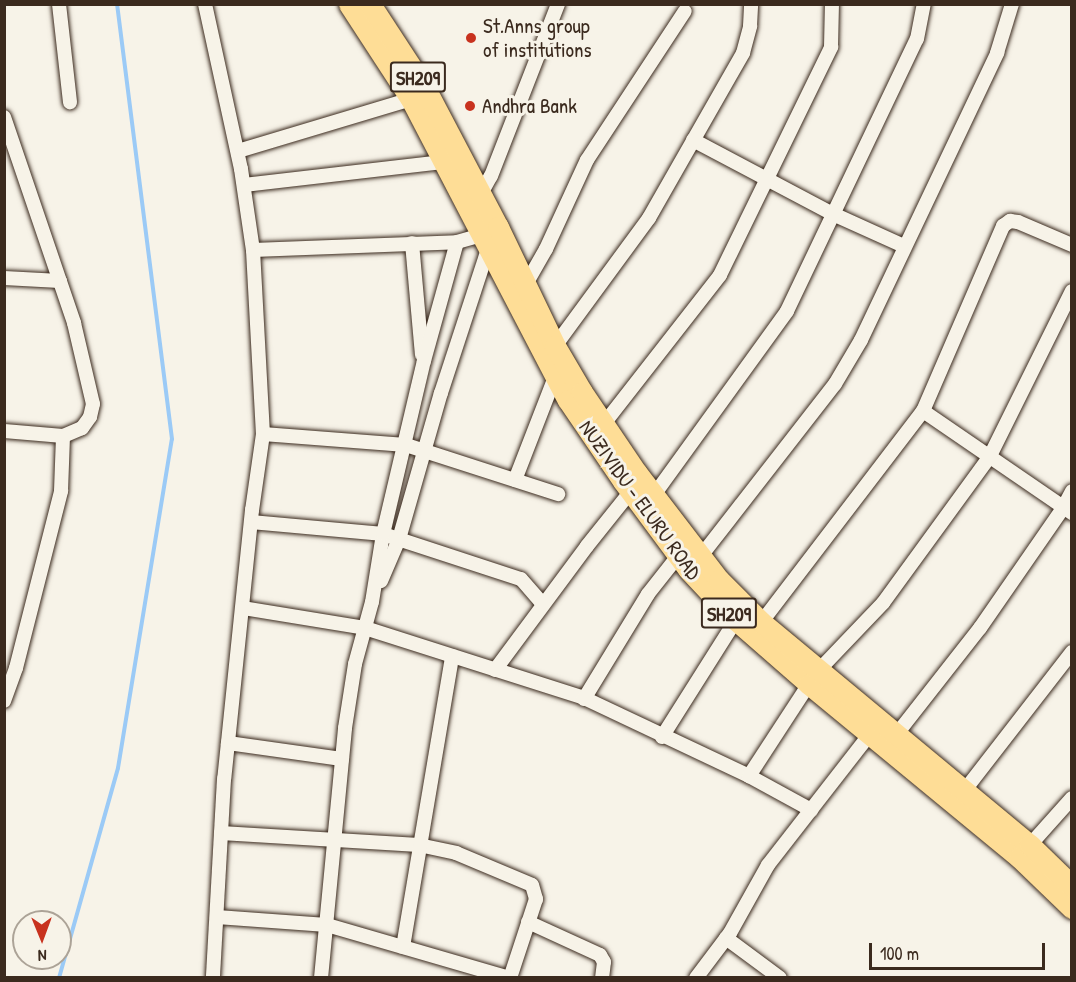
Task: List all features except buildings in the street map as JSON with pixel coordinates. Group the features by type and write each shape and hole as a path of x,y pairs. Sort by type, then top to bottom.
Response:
{"main road":[{"path":"349,4 411,99 443,162 473,202 490,236"},
{"name":"SH209","path":"370,4 426,90 473,202"},
{"name":"NUZIVIDU - ELURU ROAD","path":"490,236 526,284 555,346 603,426 757,628 814,677 870,734 958,798 1030,845 1071,886"},
{"name":"NUZIVIDU - ELURU ROAD","path":"490,236 555,377 590,434 678,556 736,620 757,628"},
{"name":"NUZIVIDU - ELURU ROAD","path":"814,677 896,735 1071,908"}],"street":[{"path":"59,4 70,102"},
{"path":"205,4 238,151 253,250 257,283 264,434 251,522 228,743 213,978"},
{"path":"473,202 558,4"},
{"path":"555,346 649,218 743,52 750,26 751,4"},
{"path":"603,426 720,275 831,47 832,4"},
{"path":"654,495 787,311 917,39 924,4"},
{"path":"701,556 835,384 861,340 998,53 1012,4"},
{"path":"526,284 546,249 587,160 685,10"},
{"path":"238,151 411,99"},
{"path":"4,117 74,323 93,404 90,417 82,428 63,436 4,431"},
{"path":"693,140 833,214 904,246"},
{"path":"244,185 443,162"},
{"path":"757,628 923,411 1002,226 1010,220 1018,222 1071,245"},
{"path":"253,250 457,242 490,236 399,539 372,602"},
{"path":"321,978 333,839 355,664 372,602 383,534 406,445 423,364 457,242"},
{"path":"412,243 423,364"},
{"path":"4,278 60,281"},
{"path":"749,776 814,677 883,603 990,456 1071,291"},
{"path":"515,480 555,377"},
{"path":"923,411 1067,511"},
{"path":"264,434 406,445 558,494"},
{"path":"4,701 16,668 61,490 63,436"},
{"path":"495,670 631,491"},
{"path":"896,735 980,628 1067,511 1071,491"},
{"path":"251,522 383,534 521,579 543,604"},
{"path":"584,699 648,594 678,556"},
{"path":"243,608 365,628 584,699 749,776 811,810"},
{"path":"662,737 736,620"},
{"path":"958,798 1071,652"},
{"path":"403,947 452,656"},
{"path":"696,978 726,938 768,865 870,734"},
{"path":"228,743 342,759"},
{"path":"1030,845 1071,798"},
{"path":"217,917 327,925 509,978 536,899 532,885 456,853 419,844 221,832"},
{"path":"528,922 600,955 604,962 602,978"},
{"path":"726,938 780,978"}],"waterway":[{"path":"59,978 118,768 172,439 117,4"}],"place":[{"name":"St.Anns group of institutions","path":"471,38"},
{"name":"Andhra Bank","path":"470,106"}]}
